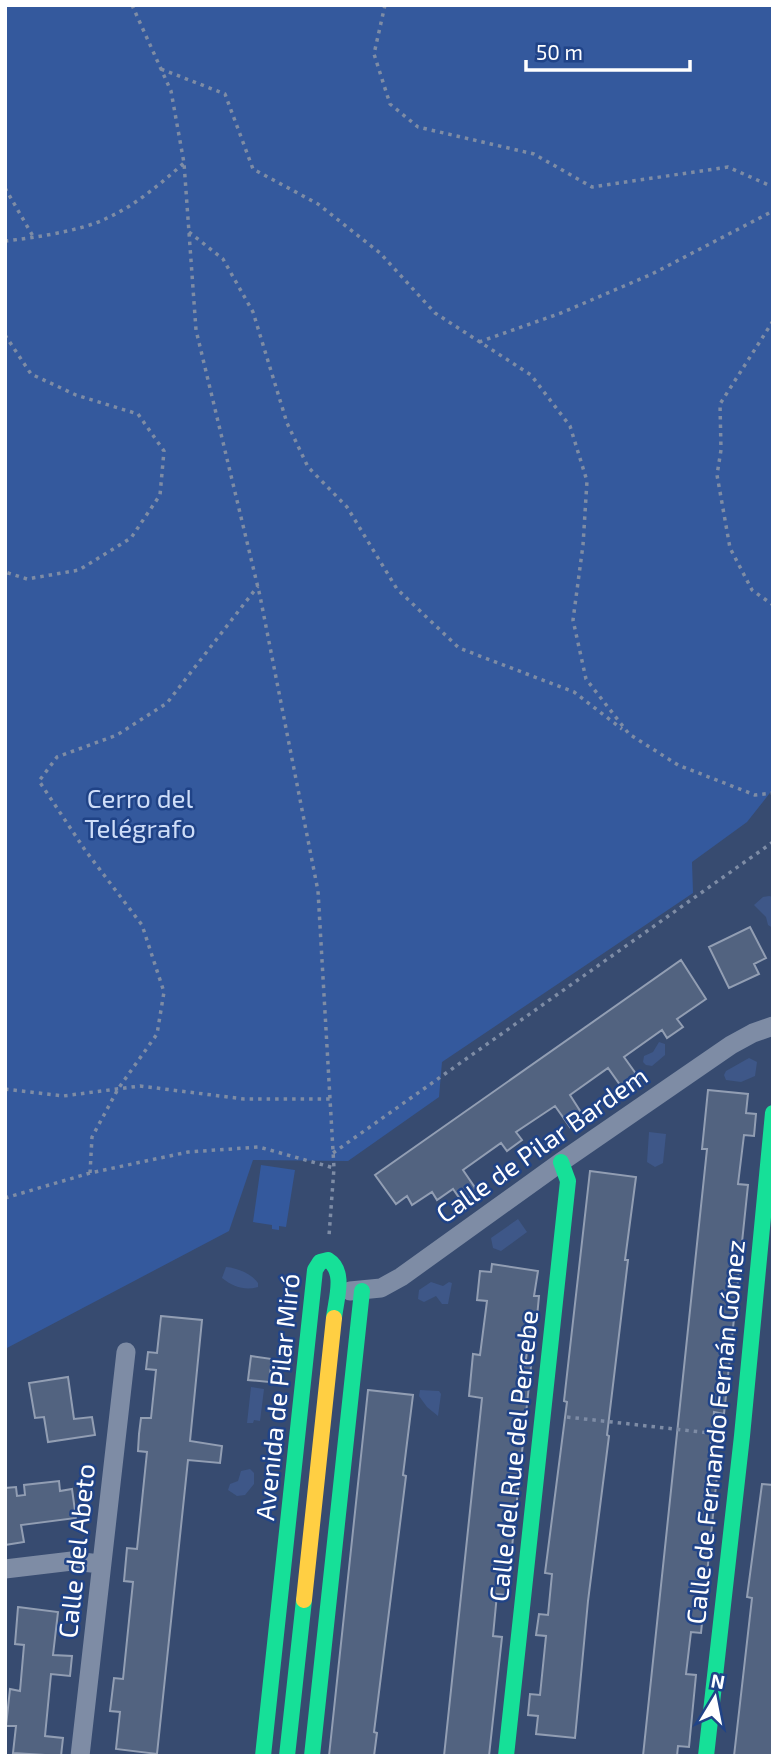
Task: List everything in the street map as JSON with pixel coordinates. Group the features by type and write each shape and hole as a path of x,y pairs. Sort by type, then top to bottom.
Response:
{"street":[{"name":"Calle de Pilar Bardem","path":"336,1290 362,1291 381,1288 401,1277 731,1045 773,1026"},
{"name":"Calle de Fernando Fernán Gómez","path":"706,1756 742,1436 773,1113"},
{"name":"Calle del Rue del Percebe","path":"506,1756 568,1181 561,1162"},
{"name":"Avenida de Pilar Miró","path":"263,1756 315,1270 320,1262 328,1260 336,1265 339,1273 287,1756"},
{"path":"312,1756 362,1291"},
{"name":"Calle del Abeto","path":"80,1756 125,1352"},
{"path":"5,1569 72,1561 102,1564"}],"path":[{"path":"132,5 171,91 184,163 196,330 258,586 318,891 334,1168 328,1260"},
{"path":"385,5 374,54 390,104 418,127 534,154 592,187 729,167 773,187"},
{"path":"161,69 225,94 253,169 318,204 380,253 435,313 531,375 570,426 587,481 583,545 573,620 586,679 628,734"},
{"path":"5,241 34,238 104,220 149,194 184,163"},
{"path":"5,188 34,238"},
{"path":"479,342 561,313 652,274 773,211"},
{"path":"189,232 223,259 253,312 287,423 308,467 347,507 397,589 459,649 573,692 628,734 678,765 754,795 773,793"},
{"path":"773,321 720,404 721,450 717,475 730,548 752,590 773,605"},
{"path":"5,335 32,374 76,395 138,414 164,452 160,495 131,538 79,570 27,579 5,572"},
{"path":"90,1173 92,1137 118,1089 157,1034 164,992 142,925 85,850 39,781 57,757 117,735 167,703 258,586"},
{"path":"333,1153 773,842"},
{"path":"5,1089 63,1096 140,1086 244,1100 330,1099"},
{"path":"5,1198 90,1173 188,1152 259,1147 334,1168"},
{"path":"544,1415 742,1436"}],"green space":[{"name":"Cerro del Telégrafo","path":"5,5 773,5 773,789 747,822 692,862 693,893 442,1062 439,1097 348,1161 253,1160 229,1231 5,1349"},
{"path":"261,1165 295,1170 286,1227 279,1226 279,1230 272,1229 272,1225 253,1222"}],"shaded area":[{"path":"763,897 773,897 773,928 754,905"},
{"path":"659,1042 665,1044 665,1055 652,1066 646,1065 643,1062 644,1056 653,1052"},
{"path":"749,1058 757,1062 755,1076 741,1082 726,1080 726,1071"},
{"path":"649,1132 666,1134 663,1163 655,1167 647,1162"},
{"path":"518,1219 527,1232 501,1251 493,1248 491,1238"},
{"path":"226,1267 248,1274 258,1283 258,1287 244,1288 226,1281 222,1278"},
{"path":"431,1282 443,1286 452,1283 448,1304 442,1304 436,1296 424,1302 418,1299 419,1290"},
{"path":"251,1387 264,1389 260,1421 247,1423"},
{"path":"420,1390 439,1391 441,1394 438,1416 419,1396"},
{"path":"250,1469 254,1473 254,1484 245,1495 237,1496 228,1490 230,1484 238,1481 241,1471"}],"building":[{"path":"750,927 766,958 754,964 759,974 729,988 709,947"},
{"path":"681,960 706,999 677,1019 683,1027 667,1038 662,1030 624,1057 639,1078 623,1089 608,1068 570,1095 584,1117 570,1127 555,1106 516,1132 522,1140 507,1151 501,1143 463,1170 478,1192 462,1202 453,1189 437,1200 432,1192 412,1205 407,1196 396,1204 375,1175"},
{"path":"708,1090 748,1094 746,1113 756,1114 754,1136 744,1135 738,1184 748,1185 724,1414 714,1412 710,1455 719,1456 701,1633 691,1632 686,1674 696,1675 689,1747 678,1746 677,1756 643,1756 707,1149 702,1149"},
{"path":"590,1171 636,1177 575,1738 536,1734 538,1716 528,1715 530,1694 540,1695 546,1636 536,1635 539,1614 548,1615 552,1574 545,1573 567,1402 564,1401"},
{"path":"492,1264 538,1271 534,1296 539,1296 537,1317 532,1317 525,1366 531,1366 507,1595 497,1594 493,1636 502,1637 489,1756 444,1756 482,1398 469,1396 473,1354 480,1355 487,1301 477,1300 480,1271 491,1272"},
{"path":"161,1316 202,1320 190,1441 222,1446 220,1463 188,1460 157,1754 116,1749 120,1712 110,1711 114,1678 123,1679 133,1582 124,1581 127,1548 137,1549 147,1452 138,1451 139,1434 141,1418 151,1418 156,1370 146,1369 148,1352 157,1353"},
{"path":"251,1356 272,1359 269,1382 248,1380"},
{"path":"68,1377 74,1419 92,1417 95,1435 48,1442 44,1417 35,1418 29,1383"},
{"path":"368,1390 413,1395 403,1475 406,1476 374,1732 377,1733 374,1756 329,1756"},
{"path":"59,1481 60,1491 72,1489 76,1518 21,1525 24,1542 5,1545 5,1488 16,1487 17,1496 25,1495 24,1485"},
{"path":"762,1484 773,1485 773,1756 734,1756 752,1598 747,1597"},
{"path":"18,1607 58,1612 53,1655 72,1656 70,1676 51,1674 45,1736 63,1738 61,1756 13,1753 16,1726 6,1726 10,1689 20,1691 24,1645 15,1644"}],"traffic: fast":[{"path":"706,1756 742,1436 773,1113"},
{"path":"506,1756 568,1181 561,1162"},
{"path":"263,1756 315,1270 320,1262 328,1260 334,1265 338,1278 334,1318"},
{"path":"312,1756 362,1291"},
{"path":"287,1756 304,1600"}],"traffic: slow":[{"path":"304,1600 334,1318"}]}
